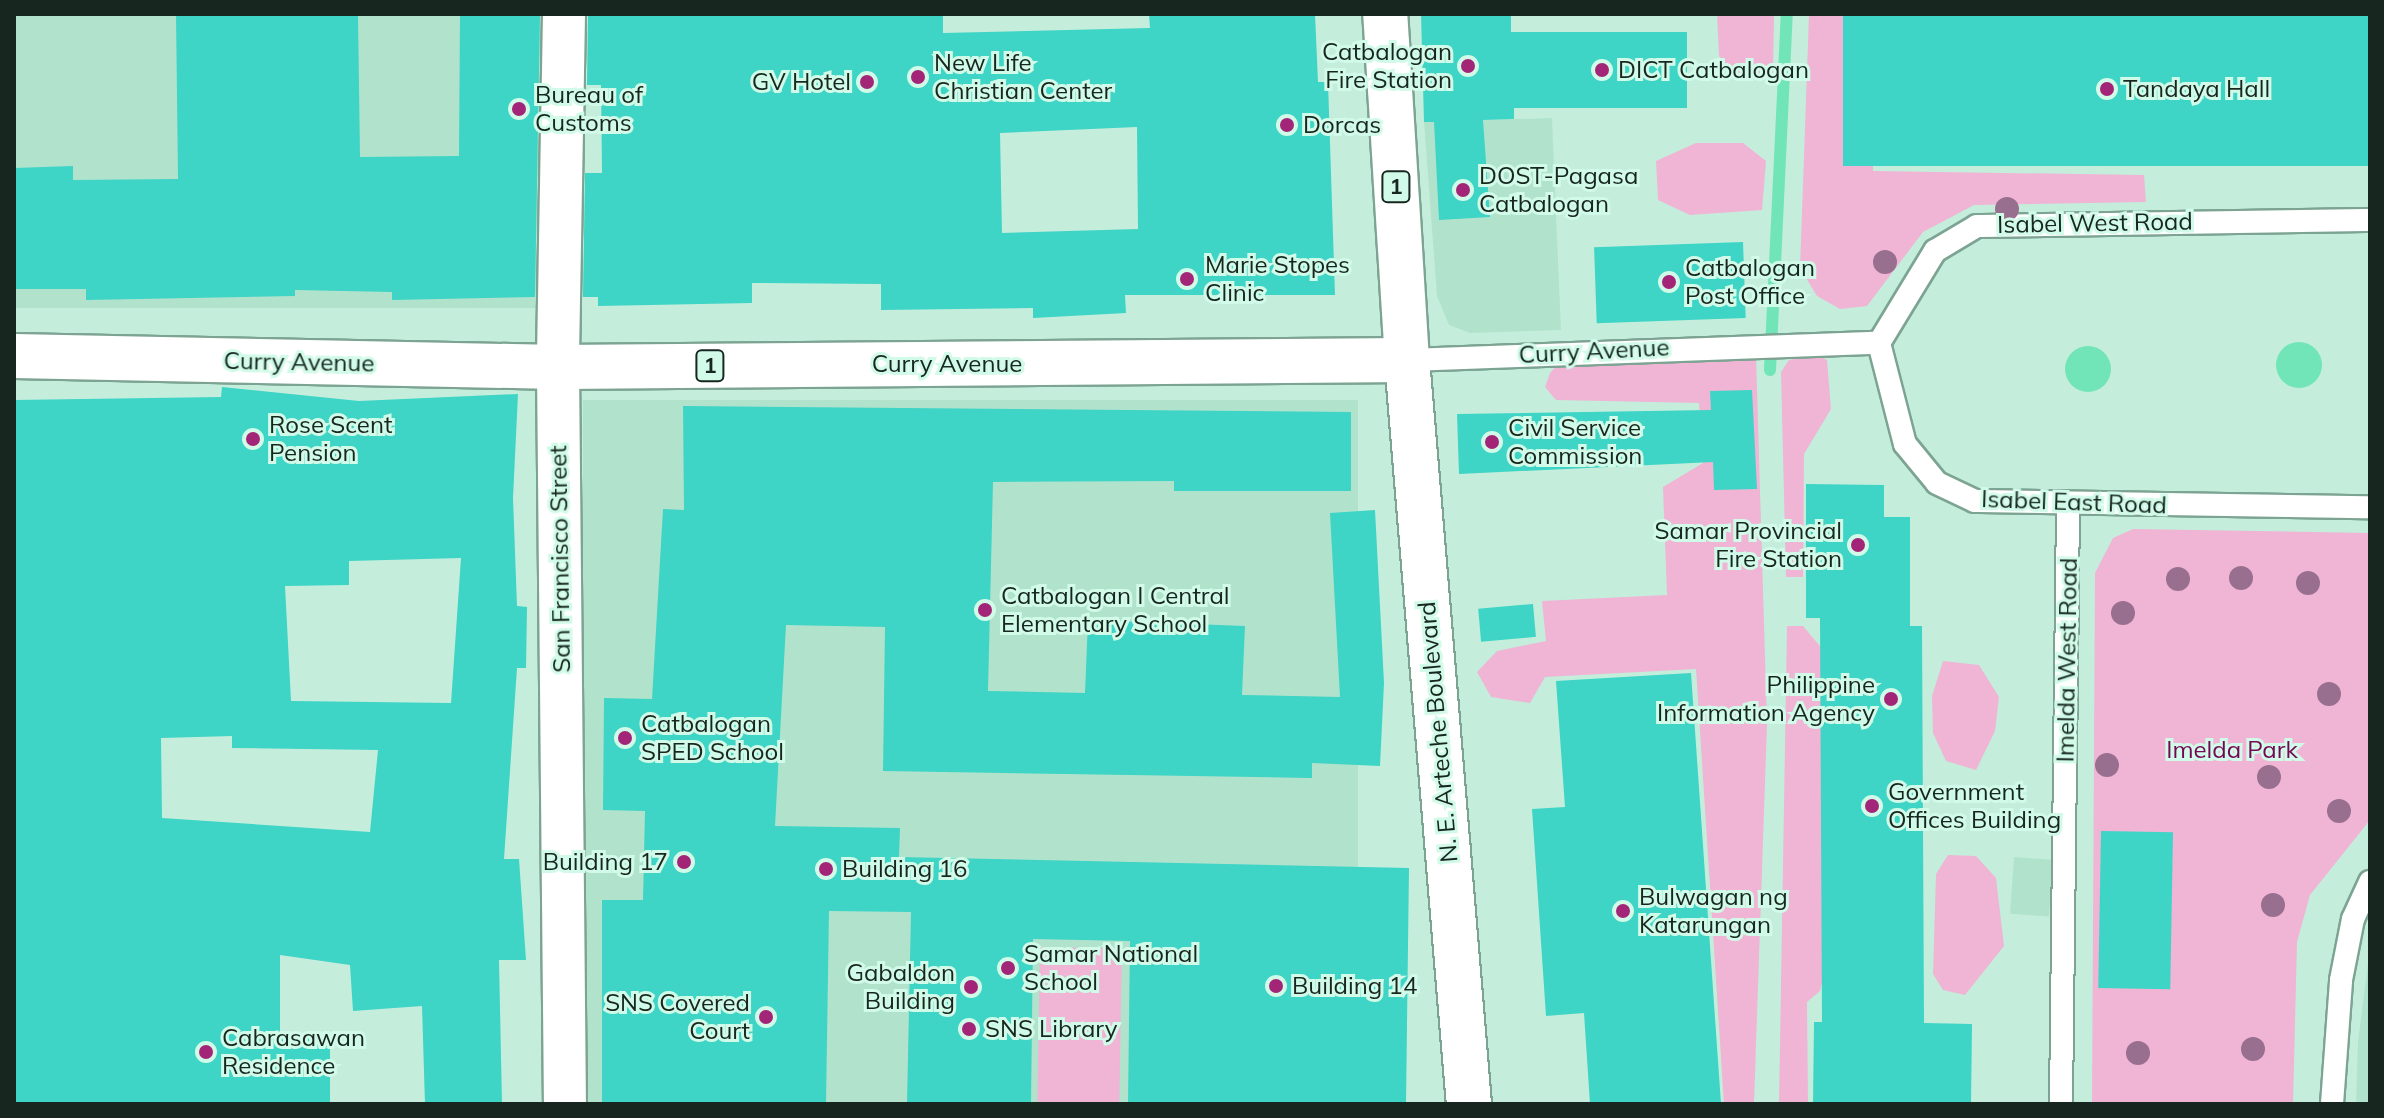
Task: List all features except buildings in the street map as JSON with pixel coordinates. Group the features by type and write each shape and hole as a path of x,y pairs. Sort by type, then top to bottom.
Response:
{"main road":[{"name":"1","path":"1385,14 1407,360"},
{"name":"Curry Avenue","path":"14,356 558,367 1407,360"},
{"name":"N. E. Arteche Boulevard","path":"1407,360 1469,1104"}],"street":[{"name":"San Francisco Street","path":"564,14 558,367 565,1104"}],"lane":[{"name":"Isabel West Road","path":"1879,343 1935,251 1977,226 2370,220"},
{"name":"Curry Avenue","path":"1407,360 1761,343 1879,343"},
{"name":"Isabel East Road","path":"1879,343 1905,444 1937,483 1975,501 2370,507"},
{"name":"Imelda West Road","path":"2061,1104 2068,504"},
{"path":"2332,1104 2341,980 2370,882"}],"shaded area":[{"path":"14,14 548,14 548,308 14,308"},
{"path":"1552,118 1561,330 1470,333 1449,325 1437,296 1424,122"},
{"path":"2299,342 2315,349 2322,365 2315,381 2299,388 2283,381 2276,365 2283,349"},
{"path":"2088,346 2104,353 2111,369 2104,385 2088,392 2072,385 2065,369 2072,353"},
{"path":"583,400 1358,400 1358,1104 583,1104"},
{"path":"2014,857 2053,860 2049,917 2010,914"},
{"path":"2370,948 2370,1104 2356,1104 2358,1041"}],"green space":[{"path":"1717,14 1774,14 1773,75 1751,79 1730,71 1719,56"},
{"path":"1809,14 1873,14 1873,171 2144,175 2146,202 1974,205 1923,232 1867,306 1840,309 1817,296 1800,268"},
{"path":"1696,143 1743,143 1766,161 1762,210 1690,215 1658,200 1656,161"},
{"path":"1816,354 1827,360 1831,409 1804,454 1803,577 1786,577 1781,372 1789,360"},
{"path":"1756,355 1767,724 1754,1104 1724,1104 1696,669 1545,677 1530,703 1491,697 1477,672 1497,651 1546,641 1542,601 1667,595 1663,487 1703,463 1699,403 1556,400 1545,387 1550,373 1560,362"},
{"name":"Imelda Park","path":"2133,529 2370,533 2370,820 2310,895 2297,942 2293,1104 2092,1104 2095,573 2113,538"},
{"path":"1787,626 1803,626 1836,665 1838,918 1820,991 1807,1002 1808,1104 1779,1104"},
{"path":"1943,661 1979,665 1999,697 1995,731 1976,770 1946,761 1933,733 1932,696"},
{"path":"1948,855 1976,856 1996,878 2004,946 1965,995 1943,990 1933,974 1936,874"},
{"path":"1040,947 1122,948 1119,1104 1037,1104"}],"waterway":[{"path":"1770,370 1787,14"}],"place":[{"name":"Catbalogan Fire Station","path":"1468,66"},
{"name":"DICT Catbalogan","path":"1602,70"},
{"name":"New Life Christian Center","path":"918,77"},
{"name":"GV Hotel","path":"867,82"},
{"name":"Tandaya Hall","path":"2107,89"},
{"name":"Bureau of Customs","path":"519,109"},
{"name":"Dorcas","path":"1287,125"},
{"name":"DOST-Pagasa Catbalogan","path":"1463,190"},
{"name":"Marie Stopes Clinic","path":"1187,279"},
{"name":"Catbalogan Post Office","path":"1669,282"},
{"name":"Rose Scent Pension","path":"253,439"},
{"name":"Civil Service Commission","path":"1492,442"},
{"name":"Samar Provincial Fire Station","path":"1858,545"},
{"name":"Catbalogan I Central Elementary School","path":"985,610"},
{"name":"Philippine Information Agency","path":"1891,699"},
{"name":"Catbalogan SPED School","path":"625,738"},
{"name":"Government Offices Building","path":"1872,806"},
{"name":"Building 17","path":"684,862"},
{"name":"Building 16","path":"826,869"},
{"name":"Bulwagan ng Katarungan","path":"1623,911"},
{"name":"Samar National School","path":"1008,968"},
{"name":"Building 14","path":"1276,986"},
{"name":"Gabaldon Building","path":"971,987"},
{"name":"SNS Covered Court","path":"766,1017"},
{"name":"SNS Library","path":"969,1029"},
{"name":"Cabrasawan Residence","path":"206,1052"}]}
